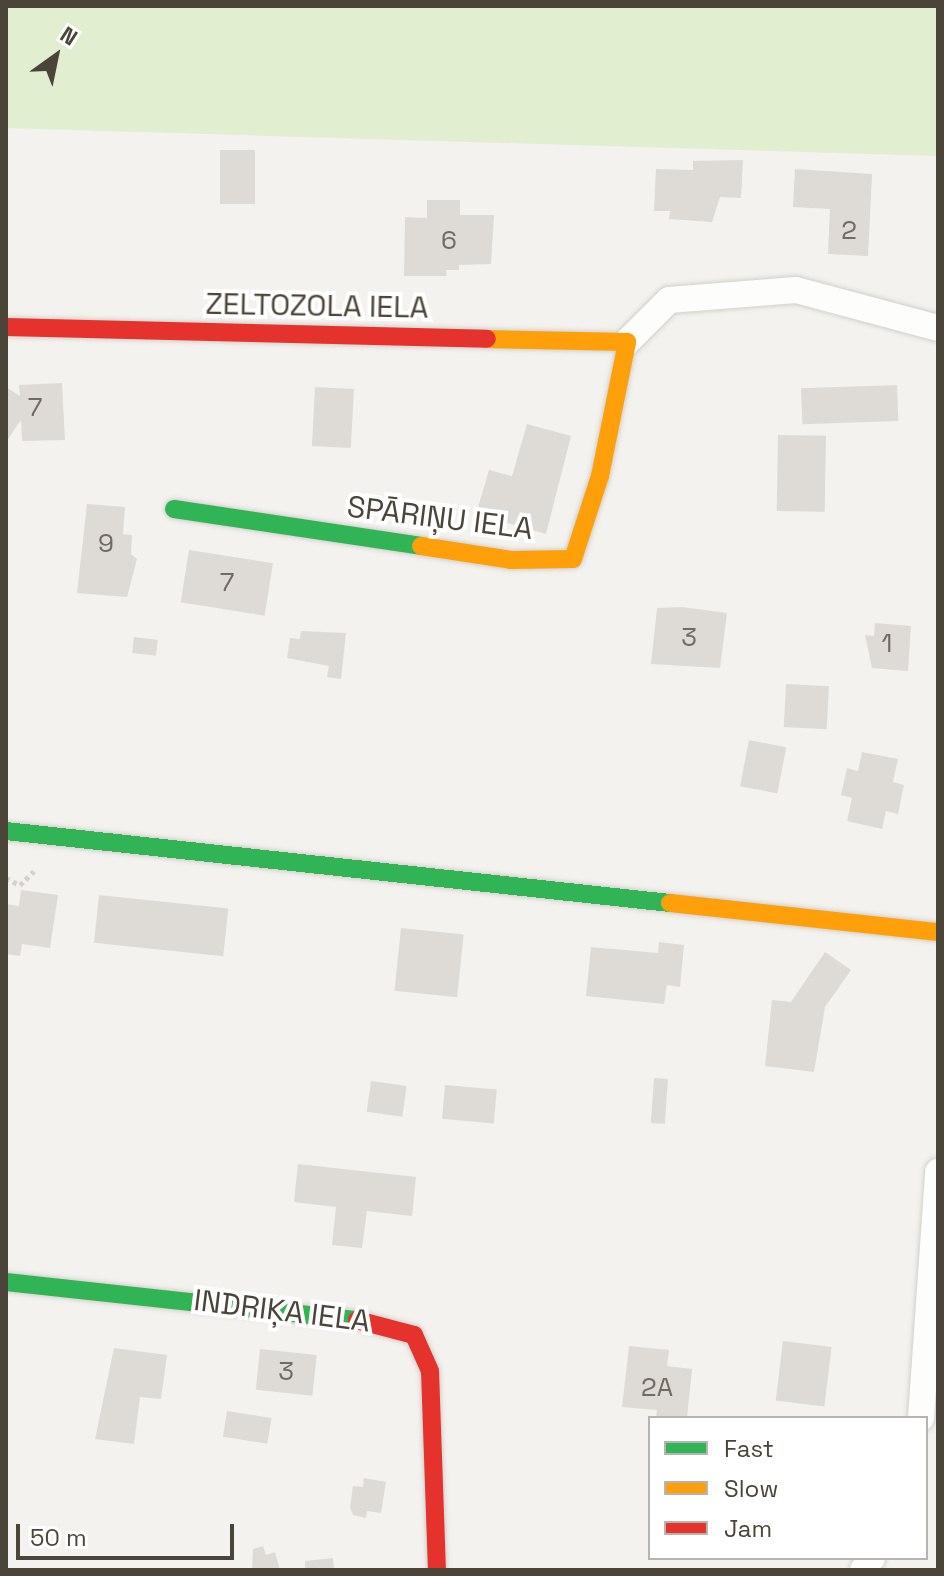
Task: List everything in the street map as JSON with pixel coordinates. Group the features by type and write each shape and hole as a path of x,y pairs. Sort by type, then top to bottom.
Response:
{"street":[{"path":"627,342 669,300 796,290 938,328"},
{"name":"ZELTOZOLA IELA","path":"6,327 627,342"},
{"name":"SPĀRIŅU IELA","path":"174,509 511,560 573,559 600,476 627,342"},
{"path":"6,831 938,932"},
{"path":"921,1416 938,1172"},
{"name":"INDRIĶA IELA","path":"6,1282 343,1316 414,1335 430,1371 437,1570"}],"path":[{"path":"6,878 20,885 34,871"}],"green space":[{"path":"6,6 938,6 938,156 6,128"}],"building":[{"path":"220,150 255,150 255,204 220,204"},
{"path":"743,160 741,198 720,197 712,222 669,219 670,211 654,211 656,169 693,170 693,161"},
{"path":"795,169 872,174 868,256 828,254 830,209 793,207"},
{"path":"427,200 460,200 460,215 494,215 491,264 459,265 459,270 446,270 447,276 404,276 405,217 427,218"},
{"path":"62,383 65,440 22,441 21,420 6,442 6,387 20,396 19,385"},
{"path":"897,385 898,421 802,424 801,388"},
{"path":"315,387 354,389 351,448 312,446"},
{"path":"527,424 571,436 546,534 476,514 489,470 512,476"},
{"path":"778,435 826,436 825,512 777,511"},
{"path":"87,504 125,507 123,534 132,535 131,554 137,559 127,597 77,593"},
{"path":"189,550 273,563 265,616 181,602"},
{"path":"682,607 727,613 720,668 651,664 657,608"},
{"path":"875,623 911,626 908,671 872,668 865,635 874,636"},
{"path":"301,631 346,633 341,679 327,677 329,666 287,658 290,638 300,639"},
{"path":"134,637 158,640 156,656 132,653"},
{"path":"786,684 829,686 827,729 784,727"},
{"path":"749,740 786,747 777,793 740,786"},
{"path":"862,752 898,759 893,782 904,785 898,814 886,811 882,829 847,821 852,798 841,795 847,768 858,771"},
{"path":"21,890 58,895 50,948 22,944 20,956 6,954 6,904 19,906"},
{"path":"99,895 228,909 223,956 94,943"},
{"path":"401,928 464,935 457,997 394,991"},
{"path":"659,942 684,945 680,987 667,985 664,1004 586,996 591,947 658,953"},
{"path":"825,952 851,970 825,1007 814,1072 765,1066 772,1000 791,1002"},
{"path":"654,1078 668,1079 665,1124 651,1123"},
{"path":"371,1081 407,1086 402,1117 367,1112"},
{"path":"445,1085 497,1090 494,1123 442,1119"},
{"path":"298,1164 416,1177 412,1216 367,1211 362,1248 332,1245 336,1207 294,1202"},
{"path":"783,1341 832,1347 824,1407 776,1401"},
{"path":"629,1346 669,1350 667,1366 692,1369 687,1416 656,1416 657,1410 622,1407"},
{"path":"114,1348 167,1355 161,1399 140,1397 134,1444 95,1439"},
{"path":"260,1349 317,1355 312,1396 256,1390"},
{"path":"227,1411 271,1418 267,1444 223,1437"},
{"path":"364,1478 386,1482 381,1513 367,1511 366,1518 353,1515 350,1508 353,1486 363,1487"},
{"path":"263,1546 266,1555 275,1552 280,1570 252,1570 253,1549"},
{"path":"333,1558 334,1570 305,1570 305,1561"}],"traffic: fast":[{"path":"174,509 421,546"},
{"path":"6,831 670,903"},
{"path":"6,1282 357,1320"}],"traffic: slow":[{"path":"421,546 511,560 573,559 600,476 627,342 487,339"},
{"path":"670,903 938,932"}],"traffic: jam":[{"path":"6,327 487,339"},
{"path":"357,1320 414,1335 430,1371 437,1570"}]}
